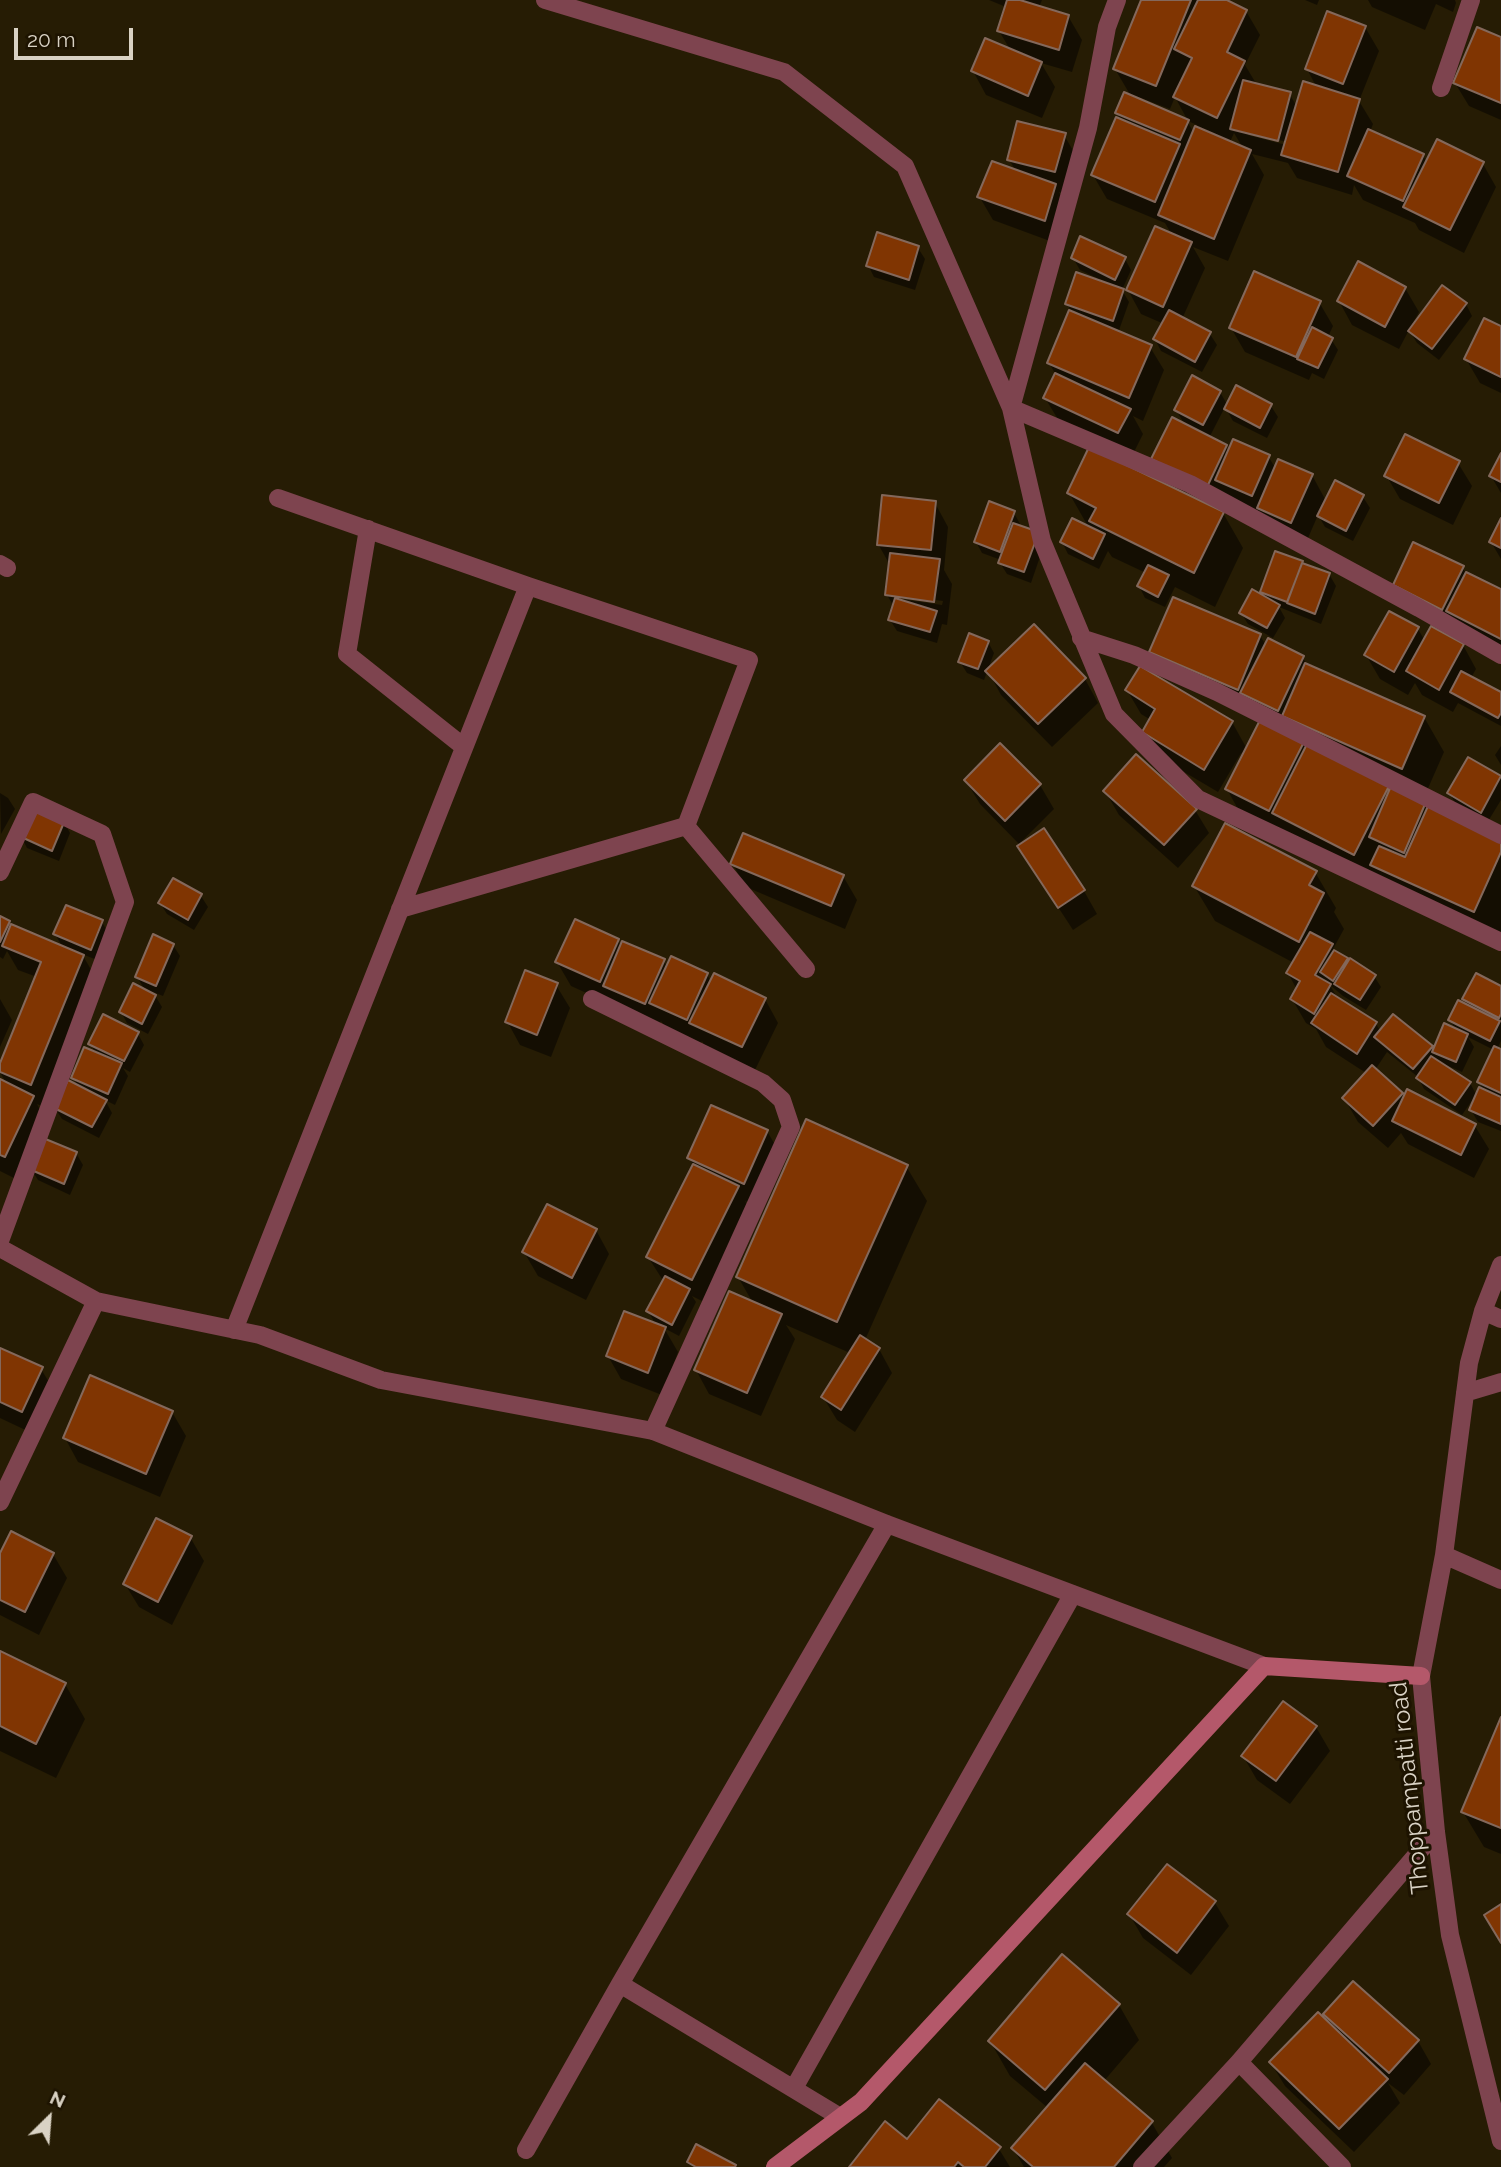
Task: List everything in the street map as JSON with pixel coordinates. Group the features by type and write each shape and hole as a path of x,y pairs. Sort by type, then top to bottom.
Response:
{"street":[{"path":"545,0 784,72 905,166 1011,408 1042,541 1114,714 1198,799 1501,942"},
{"path":"1011,408 1088,128 1107,27 1117,0"},
{"path":"1441,88 1471,0"},
{"path":"1011,408 1190,484 1501,655"},
{"path":"278,498 749,660 686,826"},
{"path":"368,529 346,654 464,747"},
{"path":"234,1330 528,586"},
{"path":"1081,638 1134,655 1217,692 1501,835"},
{"path":"0,872 33,802 102,834 125,902 0,1241"},
{"path":"400,909 686,826"},
{"path":"686,826 806,969"},
{"path":"592,999 763,1083 782,1100 791,1127 653,1431"},
{"path":"0,1248 96,1301 260,1335 381,1380 653,1431 887,1524 1264,1666 1421,1676"},
{"name":"Thoppampatti road","path":"1501,1265 1483,1311 1469,1363 1444,1555 1421,1676 1436,1832 1450,1935 1501,2141"},
{"path":"0,1502 96,1301"},
{"path":"1483,1311 1501,1319"},
{"path":"1465,1393 1501,1382"},
{"path":"526,2150 887,1524"},
{"path":"1444,1555 1501,1580"},
{"path":"794,2088 1073,1594"},
{"path":"775,2167 870,2092 1264,1666"},
{"path":"1142,2167 1239,2062 1436,1832"},
{"path":"620,1983 840,2118"},
{"path":"1239,2062 1342,2167"}],"building":[{"path":"1007,0 1020,0 1069,15 1059,50 997,31"},
{"path":"1141,0 1191,0 1156,86 1113,69"},
{"path":"1198,0 1227,0 1247,10 1227,52 1245,61 1217,118 1173,97 1192,58 1174,49"},
{"path":"1327,11 1366,26 1343,84 1305,69"},
{"path":"1477,27 1501,37 1501,103 1453,83"},
{"path":"985,38 1042,62 1028,96 971,71"},
{"path":"1243,80 1291,92 1278,141 1230,129"},
{"path":"1303,81 1360,99 1338,172 1281,155"},
{"path":"1124,92 1189,120 1180,140 1115,113"},
{"path":"1116,117 1180,144 1155,202 1091,175"},
{"path":"1017,121 1066,133 1055,172 1007,160"},
{"path":"1195,126 1251,150 1214,239 1158,215"},
{"path":"1368,129 1424,154 1403,201 1347,176"},
{"path":"1437,139 1484,162 1450,230 1403,207"},
{"path":"992,161 1056,184 1045,221 977,197"},
{"path":"1155,226 1192,242 1163,307 1126,290"},
{"path":"877,232 919,246 909,280 866,266"},
{"path":"1080,236 1126,257 1115,280 1071,258"},
{"path":"1358,261 1406,287 1385,327 1337,301"},
{"path":"1254,271 1321,301 1296,357 1229,328"},
{"path":"1076,272 1124,289 1113,321 1065,304"},
{"path":"1442,285 1467,303 1432,349 1408,331"},
{"path":"1069,310 1152,345 1129,398 1047,363"},
{"path":"1169,310 1211,332 1195,362 1153,339"},
{"path":"1484,318 1501,326 1501,377 1464,359"},
{"path":"1312,327 1333,338 1318,368 1297,359"},
{"path":"1055,373 1131,409 1118,433 1043,398"},
{"path":"1192,375 1221,391 1203,425 1174,410"},
{"path":"1236,385 1272,404 1260,428 1224,409"},
{"path":"1172,417 1227,445 1207,487 1151,459"},
{"path":"1405,434 1460,461 1439,503 1384,476"},
{"path":"1233,439 1270,455 1252,496 1215,480"},
{"path":"1089,447 1224,512 1194,573 1089,521 1096,508 1067,493"},
{"path":"1501,453 1501,482 1489,476"},
{"path":"1278,459 1313,474 1291,523 1257,508"},
{"path":"1335,480 1364,495 1346,531 1317,516"},
{"path":"882,495 936,501 931,550 877,545"},
{"path":"989,501 1015,511 1000,552 974,542"},
{"path":"1072,518 1105,534 1093,559 1060,542"},
{"path":"1501,518 1501,548 1489,542"},
{"path":"1013,523 1039,532 1024,572 998,563"},
{"path":"1413,542 1464,566 1442,610 1393,585"},
{"path":"1275,551 1303,561 1287,602 1260,592"},
{"path":"890,553 940,559 934,602 885,595"},
{"path":"1302,563 1330,573 1315,614 1287,603"},
{"path":"1148,565 1169,575 1158,597 1137,586"},
{"path":"1466,572 1501,589 1501,639 1446,611"},
{"path":"1252,589 1280,605 1267,628 1239,613"},
{"path":"1173,597 1261,634 1238,690 1149,652"},
{"path":"895,598 937,611 930,632 888,620"},
{"path":"1389,611 1419,627 1394,672 1364,655"},
{"path":"1034,624 1086,678 1038,724 985,671"},
{"path":"1431,626 1464,644 1439,690 1406,671"},
{"path":"969,633 989,641 978,669 958,662"},
{"path":"1268,638 1304,656 1278,711 1240,693"},
{"path":"1305,663 1425,716 1402,769 1282,716"},
{"path":"1140,666 1233,721 1204,770 1142,732 1155,709 1125,690"},
{"path":"1461,671 1501,692 1501,713 1498,718 1450,692"},
{"path":"1261,718 1305,740 1269,811 1225,789"},
{"path":"1308,742 1390,784 1354,855 1272,813"},
{"path":"1000,743 1041,784 1005,821 964,780"},
{"path":"1136,754 1197,809 1164,845 1103,791"},
{"path":"1468,757 1501,776 1481,813 1447,793"},
{"path":"1391,786 1426,802 1404,853 1369,837"},
{"path":"32,806 65,820 52,851 19,836"},
{"path":"1428,806 1501,838 1501,852 1474,912 1370,865 1379,846 1405,857"},
{"path":"1225,823 1317,871 1309,885 1324,893 1299,942 1192,886"},
{"path":"1044,828 1085,890 1058,908 1017,846"},
{"path":"743,833 844,875 831,906 730,864"},
{"path":"173,878 202,894 188,920 158,903"},
{"path":"66,905 103,920 91,950 53,934"},
{"path":"0,916 10,921 0,942"},
{"path":"575,919 619,939 600,982 555,962"},
{"path":"11,924 84,955 31,1085 0,1072 0,1063 41,962 2,946"},
{"path":"1310,932 1333,944 1315,975 1331,984 1314,1014 1290,999 1300,981 1286,973"},
{"path":"153,934 174,944 156,986 135,977"},
{"path":"622,941 665,959 645,1004 603,986"},
{"path":"1334,950 1348,958 1333,981 1320,972"},
{"path":"671,956 708,973 687,1020 649,1003"},
{"path":"1350,958 1376,975 1360,1000 1334,984"},
{"path":"525,970 558,983 537,1035 505,1022"},
{"path":"714,973 766,998 742,1047 689,1023"},
{"path":"1476,973 1501,986 1499,1018 1462,999"},
{"path":"133,983 156,995 142,1024 119,1012"},
{"path":"1331,993 1377,1022 1357,1054 1311,1023"},
{"path":"1458,1000 1500,1021 1490,1041 1448,1020"},
{"path":"103,1014 139,1032 124,1061 88,1044"},
{"path":"1393,1014 1433,1046 1413,1069 1374,1037"},
{"path":"1444,1023 1468,1034 1456,1062 1432,1052"},
{"path":"1494,1046 1501,1049 1501,1093 1477,1082"},
{"path":"84,1047 122,1063 108,1094 71,1078"},
{"path":"1431,1056 1471,1082 1455,1105 1416,1078"},
{"path":"1372,1065 1403,1093 1373,1126 1342,1098"},
{"path":"0,1079 34,1096 5,1157 0,1155"},
{"path":"68,1080 107,1100 92,1127 54,1108"},
{"path":"1479,1087 1501,1097 1501,1124 1469,1110"},
{"path":"1407,1089 1476,1124 1461,1155 1392,1121"},
{"path":"711,1105 768,1130 744,1184 687,1158"},
{"path":"806,1119 908,1165 837,1322 736,1277"},
{"path":"43,1138 77,1152 64,1184 29,1169"},
{"path":"693,1164 739,1186 692,1280 646,1257"},
{"path":"547,1204 597,1229 572,1278 522,1252"},
{"path":"665,1276 690,1289 672,1325 646,1311"},
{"path":"729,1291 782,1314 747,1393 694,1370"},
{"path":"624,1311 666,1327 648,1373 606,1356"},
{"path":"860,1335 880,1348 841,1410 821,1397"},
{"path":"0,1348 43,1367 22,1412 0,1402"},
{"path":"90,1375 173,1411 146,1474 63,1438"},
{"path":"156,1518 192,1536 158,1602 123,1584"},
{"path":"11,1531 54,1553 25,1612 0,1600 0,1553"},
{"path":"0,1651 66,1683 36,1744 0,1726"},
{"path":"1283,1701 1317,1726 1276,1781 1241,1756"},
{"path":"1501,1717 1501,1828 1461,1812"},
{"path":"1167,1864 1216,1901 1177,1953 1127,1914"},
{"path":"1501,1904 1501,1943 1484,1915"},
{"path":"1062,1954 1120,2004 1045,2090 988,2041"},
{"path":"1353,1981 1419,2040 1389,2073 1323,2014"},
{"path":"1318,2012 1388,2079 1339,2129 1269,2062"},
{"path":"1085,2063 1153,2121 1114,2167 1033,2167 1011,2148"},
{"path":"939,2099 1001,2147 985,2167 964,2167 958,2162 954,2167 849,2167 885,2121 907,2139"},
{"path":"696,2144 736,2165 735,2167 696,2167 687,2162"}]}
